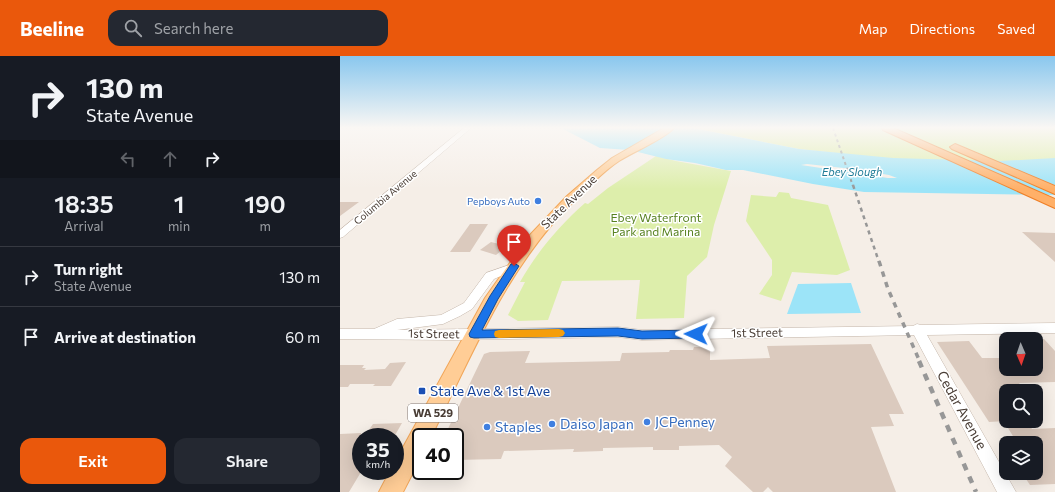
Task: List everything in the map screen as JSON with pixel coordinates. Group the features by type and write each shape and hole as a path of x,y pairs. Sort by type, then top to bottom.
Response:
{"highway":[{"path":"931,148 1055,204"},
{"path":"958,148 1055,190"}],"main road":[{"name":"State Avenue","path":"391,492 493,298 533,239 571,198 615,160 635,148"}],"street":[{"name":"Columbia Avenue","path":"340,236 443,148"},
{"path":"378,333 397,324 427,322 443,319 456,313 468,306 490,276 514,266"},
{"name":"1st Street","path":"340,334 618,332 642,335 917,329 1055,328"},
{"name":"Cedar Avenue","path":"917,329 1007,492"}],"green space":[{"path":"796,148 1055,148 1055,161 909,161"},
{"name":"Ebey Waterfront Park and Marina","path":"656,156 731,171 714,225 707,257 687,276 684,318 636,319 640,280 562,281 548,320 518,321 508,315 525,282 520,282 541,250 557,230 585,203 588,204 608,188"},
{"path":"779,192 789,193 791,198 828,205 850,270 837,275 792,272 781,301 759,294 772,275 772,260 746,221 751,195 776,197"}],"water":[{"name":"Ebey Slough","path":"605,148 796,148 893,158 1000,161 1055,158 1055,195 864,192 813,184 743,170 726,170 695,163 666,159 630,150"},
{"path":"851,283 861,313 787,314 798,284"}],"pier":[{"path":"807,164 853,169 889,175 897,178 888,178 801,165"}],"building":[{"path":"340,202 359,202 340,216"},
{"path":"470,224 488,224 470,252 450,252"},
{"path":"1022,232 1055,233 1055,262"},
{"path":"491,242 507,246 496,255 480,250"},
{"path":"1044,339 1055,351 1055,382 999,384 999,421 989,422 937,342 969,341 982,358 999,358 999,376 1043,376"},
{"path":"871,344 904,414 889,414 894,426 871,427 896,492 773,492 768,487 763,492 753,492 725,466 732,457 719,445 679,446 679,450 653,450 653,447 603,448 603,451 573,452 574,449 504,451 501,459 464,460 464,428 448,428 484,354 490,352 530,351 525,363 620,361 622,353 669,352 670,350 693,350 694,347 710,347 710,360 770,358 767,346"},
{"path":"406,362 391,386 373,386 375,384 350,384 348,387 340,387 340,365 364,365 362,368 366,368 364,370 385,369 390,363"},
{"path":"402,423 399,428 370,428 373,424"},
{"path":"1008,428 1055,428 1055,484 1030,485 1027,480 1043,480 1043,436 1013,436"},
{"path":"352,433 352,480 356,480 349,492 340,492 340,434"}],"railway":[{"path":"840,148 853,186"},
{"path":"853,185 879,262"},
{"path":"879,261 888,289 920,362"},
{"path":"919,361 976,492"}],"slow traffic":[{"path":"499,334 559,333"}],"place":[{"name":"Pepboys Auto","path":"538,201"},
{"name":"State Ave & 1st Ave","path":"422,391"},
{"name":"JCPenney","path":"647,422"},
{"name":"Daiso Japan","path":"552,424"},
{"name":"Staples","path":"487,427"}],"route":[{"path":"514,266 493,298 474,334 618,332 642,335 696,334"}]}
